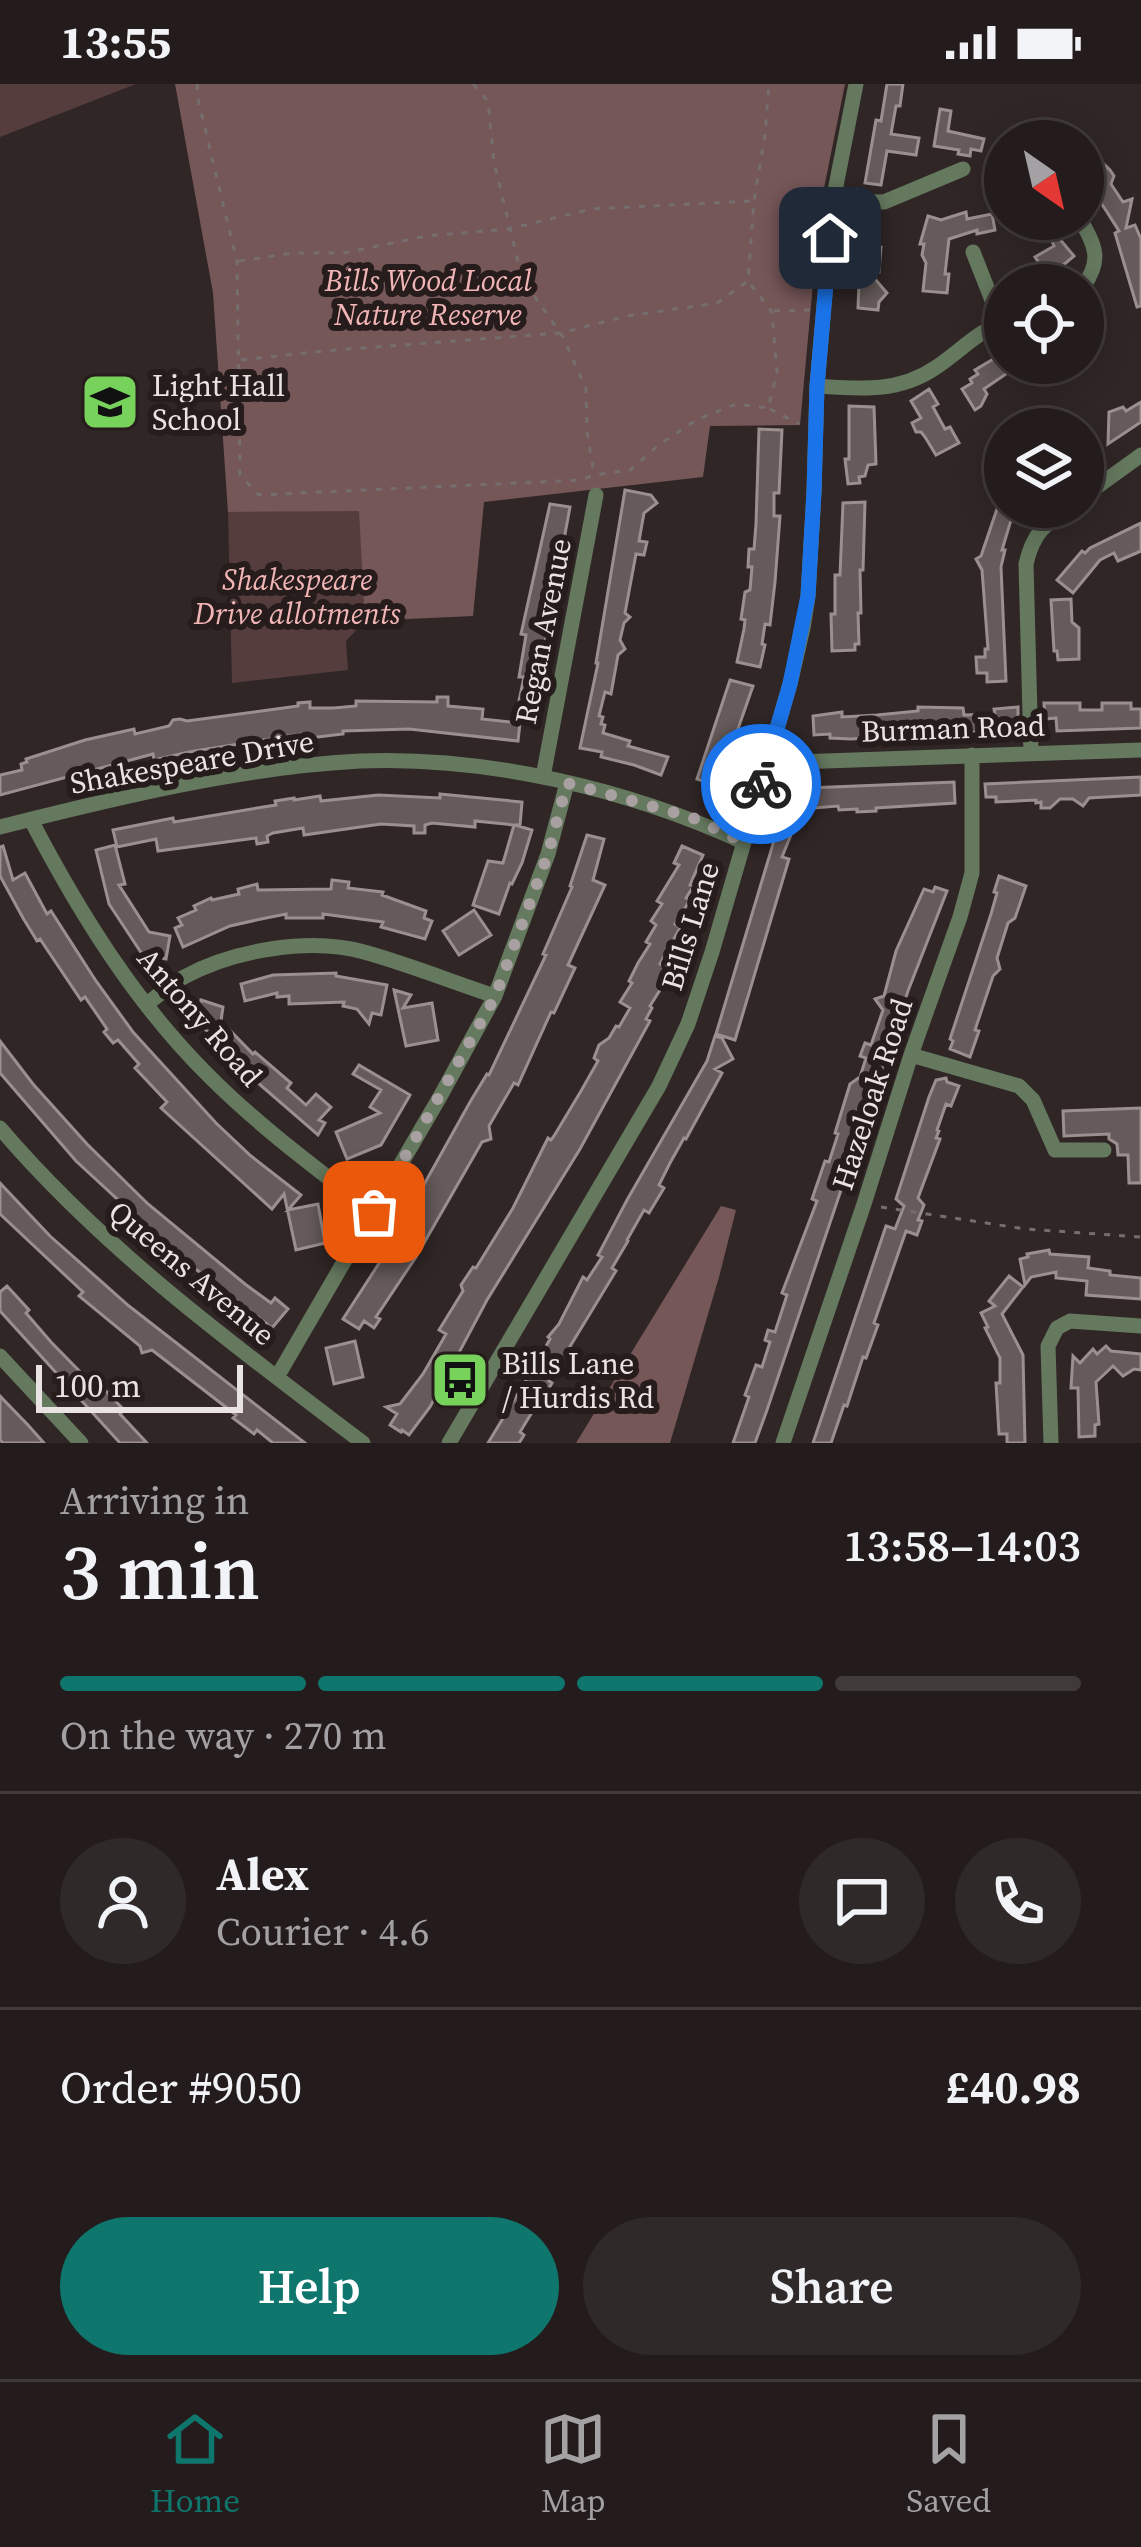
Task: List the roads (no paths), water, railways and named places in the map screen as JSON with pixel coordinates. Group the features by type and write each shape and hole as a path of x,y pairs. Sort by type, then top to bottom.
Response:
{"street":[{"name":"Bills Lane","path":"449,1443 674,1058 712,952 790,684 808,596 817,386 833,201 856,84"},
{"path":"833,201 884,202 963,169"},
{"path":"973,253 984,281"},
{"path":"817,386 870,390 897,386 932,370 984,332"},
{"path":"1104,482 1141,455"},
{"name":"Regan Avenue","path":"543,777 596,495"},
{"path":"1031,753 1026,565 1031,542 1043,528"},
{"name":"Burman Road","path":"768,763 1141,750"},
{"name":"Hazeloak Road","path":"784,1443 960,917 972,873 972,755"},
{"name":"Shakespeare Drive","path":"0,827 240,775 361,761 439,762 567,783 691,817 743,842"},
{"path":"277,1378 495,997 548,854 567,783"},
{"name":"Antony Road","path":"31,820 100,942 207,1074 278,1140 374,1212"},
{"path":"147,1004 197,970 259,951 303,946 364,952 495,997"},
{"path":"911,1055 1019,1086 1034,1100 1054,1150 1104,1150"},
{"name":"Queens Avenue","path":"0,1129 32,1167 130,1261 363,1443"},
{"path":"1051,1443 1048,1346 1057,1328 1070,1321 1141,1326"},
{"path":"0,1356 81,1443"}],"place":[{"name":"Light Hall School","path":"110,402"},
{"name":"Bills Lane / Hurdis Rd","path":"460,1380"}],"park label":[{"name":"Bills Wood Local Nature Reserve","path":"428,297"},
{"name":"Shakespeare Drive allotments","path":"297,596"}]}
